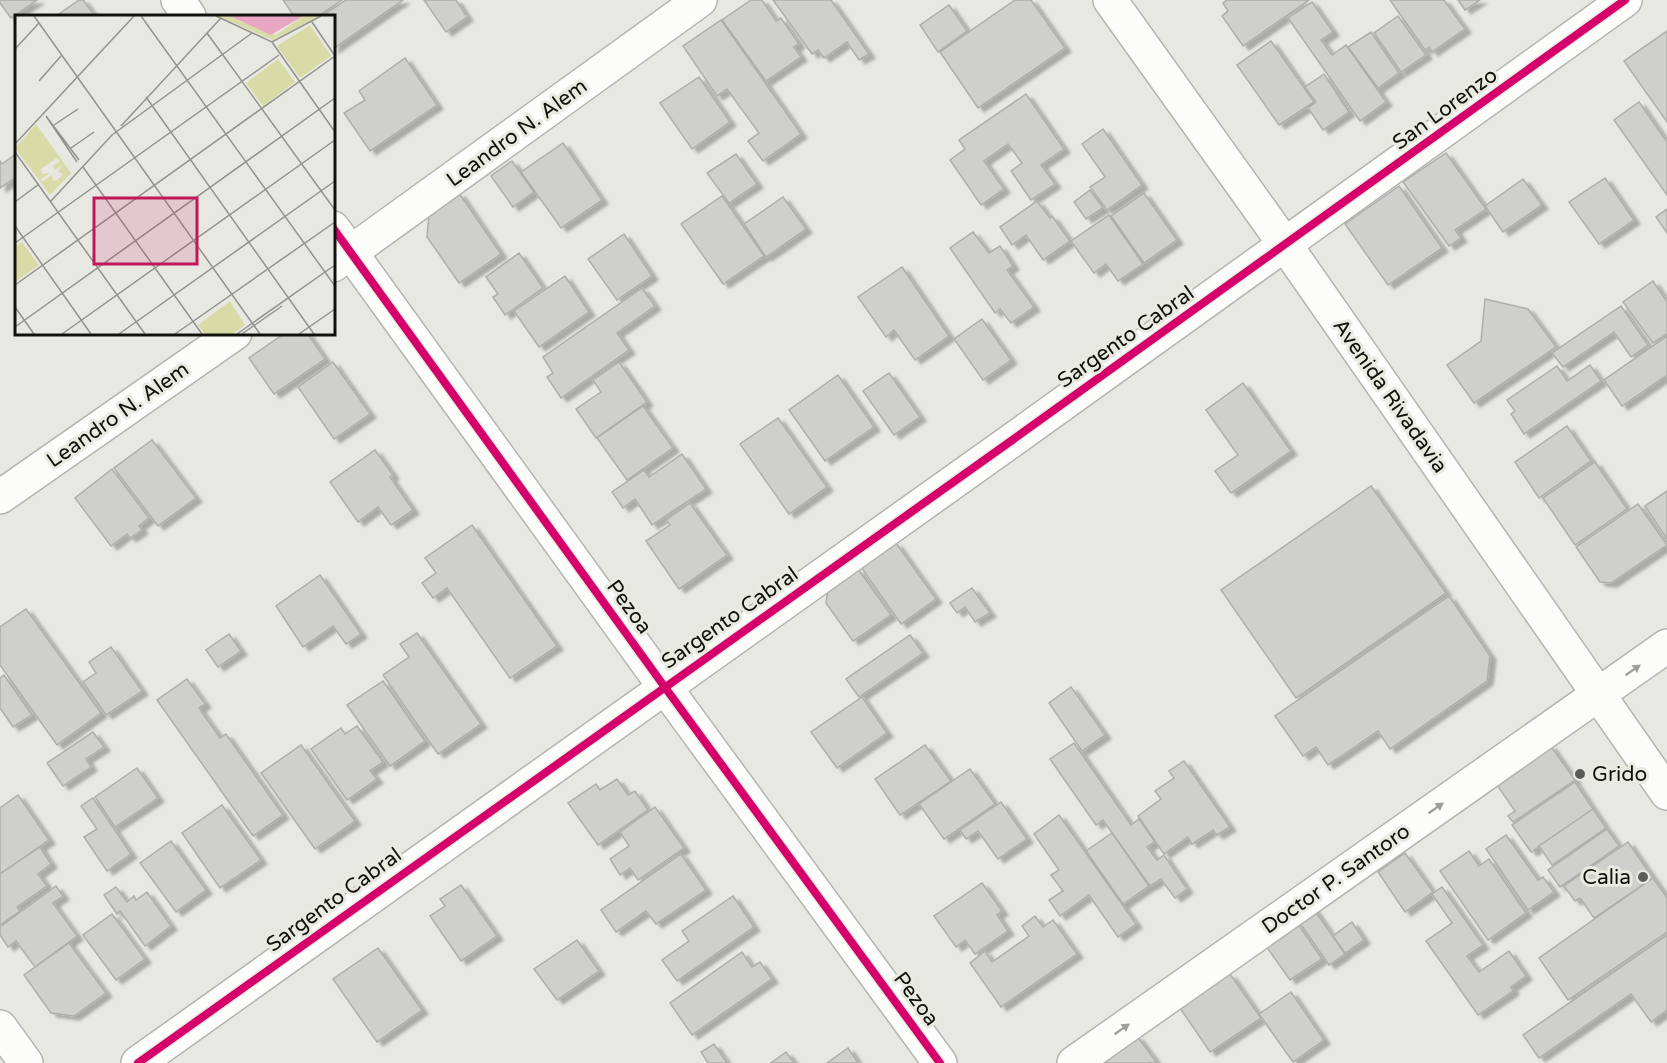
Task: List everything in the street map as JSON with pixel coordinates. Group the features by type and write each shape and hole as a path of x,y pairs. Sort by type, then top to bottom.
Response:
{"street":[{"path":"178,0 188,15"},
{"name":"Leandro N. Alem","path":"339,249 700,0"},
{"name":"Avenida Rivadavia","path":"1110,0 1286,246 1667,793"},
{"name":"San Lorenzo","path":"1286,246 1625,0"},
{"name":"Sargento Cabral","path":"138,1063 664,686 1286,246"},
{"name":"Pezoa","path":"339,249 664,686 940,1063"},
{"name":"Leandro N. Alem","path":"0,497 235,334"},
{"name":"Doctor P. Santoro","path":"1074,1063 1667,646"},
{"path":"0,1027 26,1063"}],"building":[{"path":"0,0 37,0 11,18"},
{"path":"79,0 83,0 94,15 57,15"},
{"path":"283,0 342,0 320,15 293,15"},
{"path":"346,0 403,0 334,48 334,15 324,15"},
{"path":"424,0 456,0 467,17 446,32"},
{"path":"751,0 762,0 776,21 781,18 799,44 794,47 801,57 766,81 722,20"},
{"path":"773,0 831,0 869,54 859,60 847,42 824,58 818,50 812,54"},
{"path":"1015,0 1031,0 1065,48 978,108 940,52"},
{"path":"1227,0 1309,0 1243,46 1222,16 1228,11 1223,3"},
{"path":"1390,0 1444,0 1465,29 1432,52 1429,47 1425,50"},
{"path":"1458,0 1480,0 1465,10"},
{"path":"1312,2 1333,32 1321,40 1332,55 1346,45 1386,102 1360,121 1288,18"},
{"path":"949,5 967,31 938,52 920,25"},
{"path":"1398,16 1426,55 1401,72 1374,33"},
{"path":"721,20 801,134 763,161 748,141 759,133 727,89 717,96 683,46"},
{"path":"1667,31 1667,122 1624,61"},
{"path":"1371,32 1399,73 1378,88 1348,47"},
{"path":"1271,41 1314,102 1279,125 1237,65"},
{"path":"405,58 437,105 370,151 344,113 365,100 359,91"},
{"path":"1324,74 1349,112 1323,130 1308,108 1316,102 1305,87"},
{"path":"699,77 730,122 692,149 660,103"},
{"path":"1026,94 1064,149 1041,165 1055,184 1031,200 1011,171 1022,163 1008,144 984,161 1004,189 981,205 950,160 965,149 959,140"},
{"path":"1639,102 1667,142 1667,195 1614,120"},
{"path":"1103,129 1142,185 1107,210 1090,187 1105,177 1082,144"},
{"path":"563,143 602,200 561,228 521,172"},
{"path":"1446,153 1486,209 1455,230 1461,238 1449,246 1403,182"},
{"path":"736,154 757,184 729,203 707,173"},
{"path":"15,155 15,178 0,188 0,161 2,164"},
{"path":"512,161 534,192 513,207 491,176"},
{"path":"1605,178 1634,220 1599,244 1569,202"},
{"path":"1523,179 1542,205 1503,232 1485,206"},
{"path":"1399,186 1442,248 1388,285 1345,224"},
{"path":"1090,190 1103,208 1086,219 1074,202"},
{"path":"459,193 501,254 459,283 427,237 429,214"},
{"path":"1144,193 1177,240 1144,263 1111,216"},
{"path":"722,196 764,256 723,284 681,224"},
{"path":"783,197 806,229 766,257 744,224"},
{"path":"1037,201 1050,218 1052,216 1070,241 1043,260 1026,235 1012,245 1000,227"},
{"path":"1667,209 1667,233 1656,217"},
{"path":"1109,215 1143,264 1118,281 1106,264 1094,273 1071,241"},
{"path":"973,232 989,253 1000,246 1013,266 1007,270 1034,307 1011,323 1000,309 995,313 950,248"},
{"path":"624,234 652,276 617,300 588,259"},
{"path":"519,253 543,288 505,315 493,297 498,294 486,277"},
{"path":"902,267 949,336 915,360 894,330 886,337 858,297"},
{"path":"565,276 589,312 539,347 514,311"},
{"path":"1653,281 1667,302 1667,334 1653,343 1623,302"},
{"path":"642,288 655,306 617,333 629,350 561,398 547,377 553,373 543,357"},
{"path":"1485,299 1528,309 1556,347 1474,403 1447,365 1481,341"},
{"path":"1621,306 1648,345 1631,357 1614,332 1563,367 1552,353"},
{"path":"982,319 1011,360 983,380 954,339"},
{"path":"284,334 308,334 325,359 274,394 249,358"},
{"path":"1667,336 1667,375 1622,406 1604,380"},
{"path":"333,362 370,414 334,439 298,387"},
{"path":"619,362 647,402 596,438 576,409 601,392 593,380"},
{"path":"1590,365 1601,381 1524,434 1511,414 1515,411 1507,400 1557,366 1567,381"},
{"path":"889,373 920,417 894,435 863,391"},
{"path":"838,375 874,427 825,461 789,410"},
{"path":"1243,383 1291,451 1231,493 1215,471 1238,455 1206,410"},
{"path":"643,406 673,448 627,480 597,438"},
{"path":"778,418 827,487 789,514 740,444"},
{"path":"1567,426 1591,461 1539,498 1515,462"},
{"path":"152,440 196,498 158,526 114,468"},
{"path":"375,450 393,475 390,477 413,510 391,525 378,507 358,522 330,482"},
{"path":"682,454 706,489 652,525 635,499 623,508 612,492 644,470 649,477"},
{"path":"1595,462 1627,509 1575,545 1543,498"},
{"path":"112,469 149,518 139,526 142,530 130,538 127,534 111,546 75,498"},
{"path":"1371,486 1446,593 1296,698 1221,590"},
{"path":"1667,491 1667,539 1645,506"},
{"path":"690,503 727,555 679,589 646,541 670,525 666,520"},
{"path":"1638,504 1667,545 1611,583 1600,582 1576,547"},
{"path":"472,525 557,646 510,678 447,588 433,598 422,583 436,573 425,558"},
{"path":"896,543 936,599 901,624 861,567"},
{"path":"858,569 891,615 853,641 826,603 828,589"},
{"path":"320,575 361,634 346,644 333,626 303,647 276,606"},
{"path":"972,588 990,613 975,622 965,607 957,613 950,603"},
{"path":"1449,596 1490,656 1487,681 1390,749 1378,731 1328,765 1316,747 1303,756 1275,716"},
{"path":"26,609 101,713 57,745 0,665 0,627"},
{"path":"417,633 481,724 438,754 383,675 409,657 400,644"},
{"path":"229,634 241,651 218,667 206,650"},
{"path":"910,635 923,653 859,697 846,679"},
{"path":"111,647 142,691 106,715 83,682 96,673 89,662"},
{"path":"4,675 32,715 13,727 0,708 0,678"},
{"path":"187,679 205,704 199,708 220,738 226,734 283,815 253,836 157,700"},
{"path":"383,681 425,741 390,766 347,705"},
{"path":"1071,687 1105,735 1082,751 1049,703"},
{"path":"862,697 887,733 837,768 811,732"},
{"path":"357,726 383,762 370,771 377,779 347,800 311,749 341,728 345,734"},
{"path":"93,732 104,747 86,759 91,767 63,786 47,763"},
{"path":"1074,743 1131,825 1139,819 1155,842 1147,847 1157,860 1164,855 1187,889 1175,898 1161,879 1150,886 1103,820 1096,825 1050,759"},
{"path":"301,745 355,821 315,849 261,773"},
{"path":"925,745 951,781 900,815 875,779"},
{"path":"1550,745 1575,780 1513,822 1508,816 1515,811 1495,782"},
{"path":"1184,761 1230,827 1217,835 1213,830 1192,844 1188,837 1164,854 1138,816 1161,799 1155,791 1174,778 1169,771"},
{"path":"137,768 158,798 115,827 95,797"},
{"path":"970,769 995,804 944,839 919,804"},
{"path":"617,779 628,795 635,791 648,810 598,845 568,803 596,784 600,790"},
{"path":"1575,782 1593,809 1531,852 1512,825"},
{"path":"18,795 49,840 0,874 0,808"},
{"path":"93,798 131,854 107,871 84,837 97,829 81,806"},
{"path":"1001,802 1027,839 998,859 978,831 966,839 960,830"},
{"path":"222,805 261,860 220,888 182,833"},
{"path":"655,807 684,848 638,880 630,868 620,875 610,859 629,846 620,832"},
{"path":"1593,809 1606,828 1552,865 1539,846"},
{"path":"1059,815 1136,924 1118,937 1089,895 1060,916 1049,900 1063,891 1051,875 1059,870 1034,834"},
{"path":"1607,829 1619,846 1560,887 1548,870"},
{"path":"1112,833 1149,886 1123,904 1086,851"},
{"path":"1506,835 1538,880 1543,877 1554,892 1528,910 1486,849"},
{"path":"171,841 206,890 176,912 140,863"},
{"path":"1628,842 1653,878 1594,918 1580,898 1575,901 1564,886"},
{"path":"40,847 51,864 38,874 47,886 17,907 20,911 0,925 0,874"},
{"path":"1469,851 1479,866 1489,859 1526,913 1488,940 1440,871"},
{"path":"1405,853 1433,892 1405,912 1378,872"},
{"path":"681,854 706,890 656,924 646,911 616,932 601,910"},
{"path":"1653,878 1667,898 1667,932 1568,1000 1539,958"},
{"path":"982,883 1002,911 997,915 1008,931 975,954 965,940 956,947 934,916"},
{"path":"461,885 497,936 461,961 430,916 445,906 440,899"},
{"path":"56,886 63,896 53,903 77,936 35,967 16,941 8,947 0,935 0,927"},
{"path":"116,887 127,902 134,896 136,900 147,892 171,926 145,946 120,911 117,914 104,895"},
{"path":"1442,887 1483,945 1467,956 1479,972 1509,951 1526,976 1511,987 1513,991 1478,1015 1426,941 1452,923 1432,894"},
{"path":"733,896 754,927 677,981 662,960 689,941 682,931"},
{"path":"1313,908 1345,954 1329,965 1297,919"},
{"path":"112,914 145,959 116,980 83,935"},
{"path":"1035,916 1043,927 1053,920 1077,954 1001,1007 970,963 985,951 992,962 1029,936 1022,926"},
{"path":"1352,922 1364,940 1345,953 1333,936"},
{"path":"1298,924 1322,959 1290,980 1266,946"},
{"path":"1667,935 1667,1010 1651,1022 1631,994 1539,1058 1523,1035"},
{"path":"577,940 599,971 557,1000 534,969"},
{"path":"69,943 106,993 74,1016 51,1013 24,975"},
{"path":"378,948 422,1010 377,1042 333,979"},
{"path":"742,952 752,967 760,962 772,979 692,1035 670,1003"},
{"path":"1230,974 1261,1018 1210,1052 1180,1008"},
{"path":"1291,992 1324,1040 1293,1062 1259,1014"},
{"path":"1137,1036 1157,1063 1101,1063"},
{"path":"714,1044 727,1063 708,1063 701,1052"},
{"path":"848,1048 858,1063 827,1063"},
{"path":"786,1052 794,1063 771,1063"}],"cycle path":[{"path":"138,1063 1625,0"},
{"path":"334,229 940,1063"}],"place":[{"name":"Grido","path":"1580,774"},
{"name":"Calia","path":"1643,877"}]}
